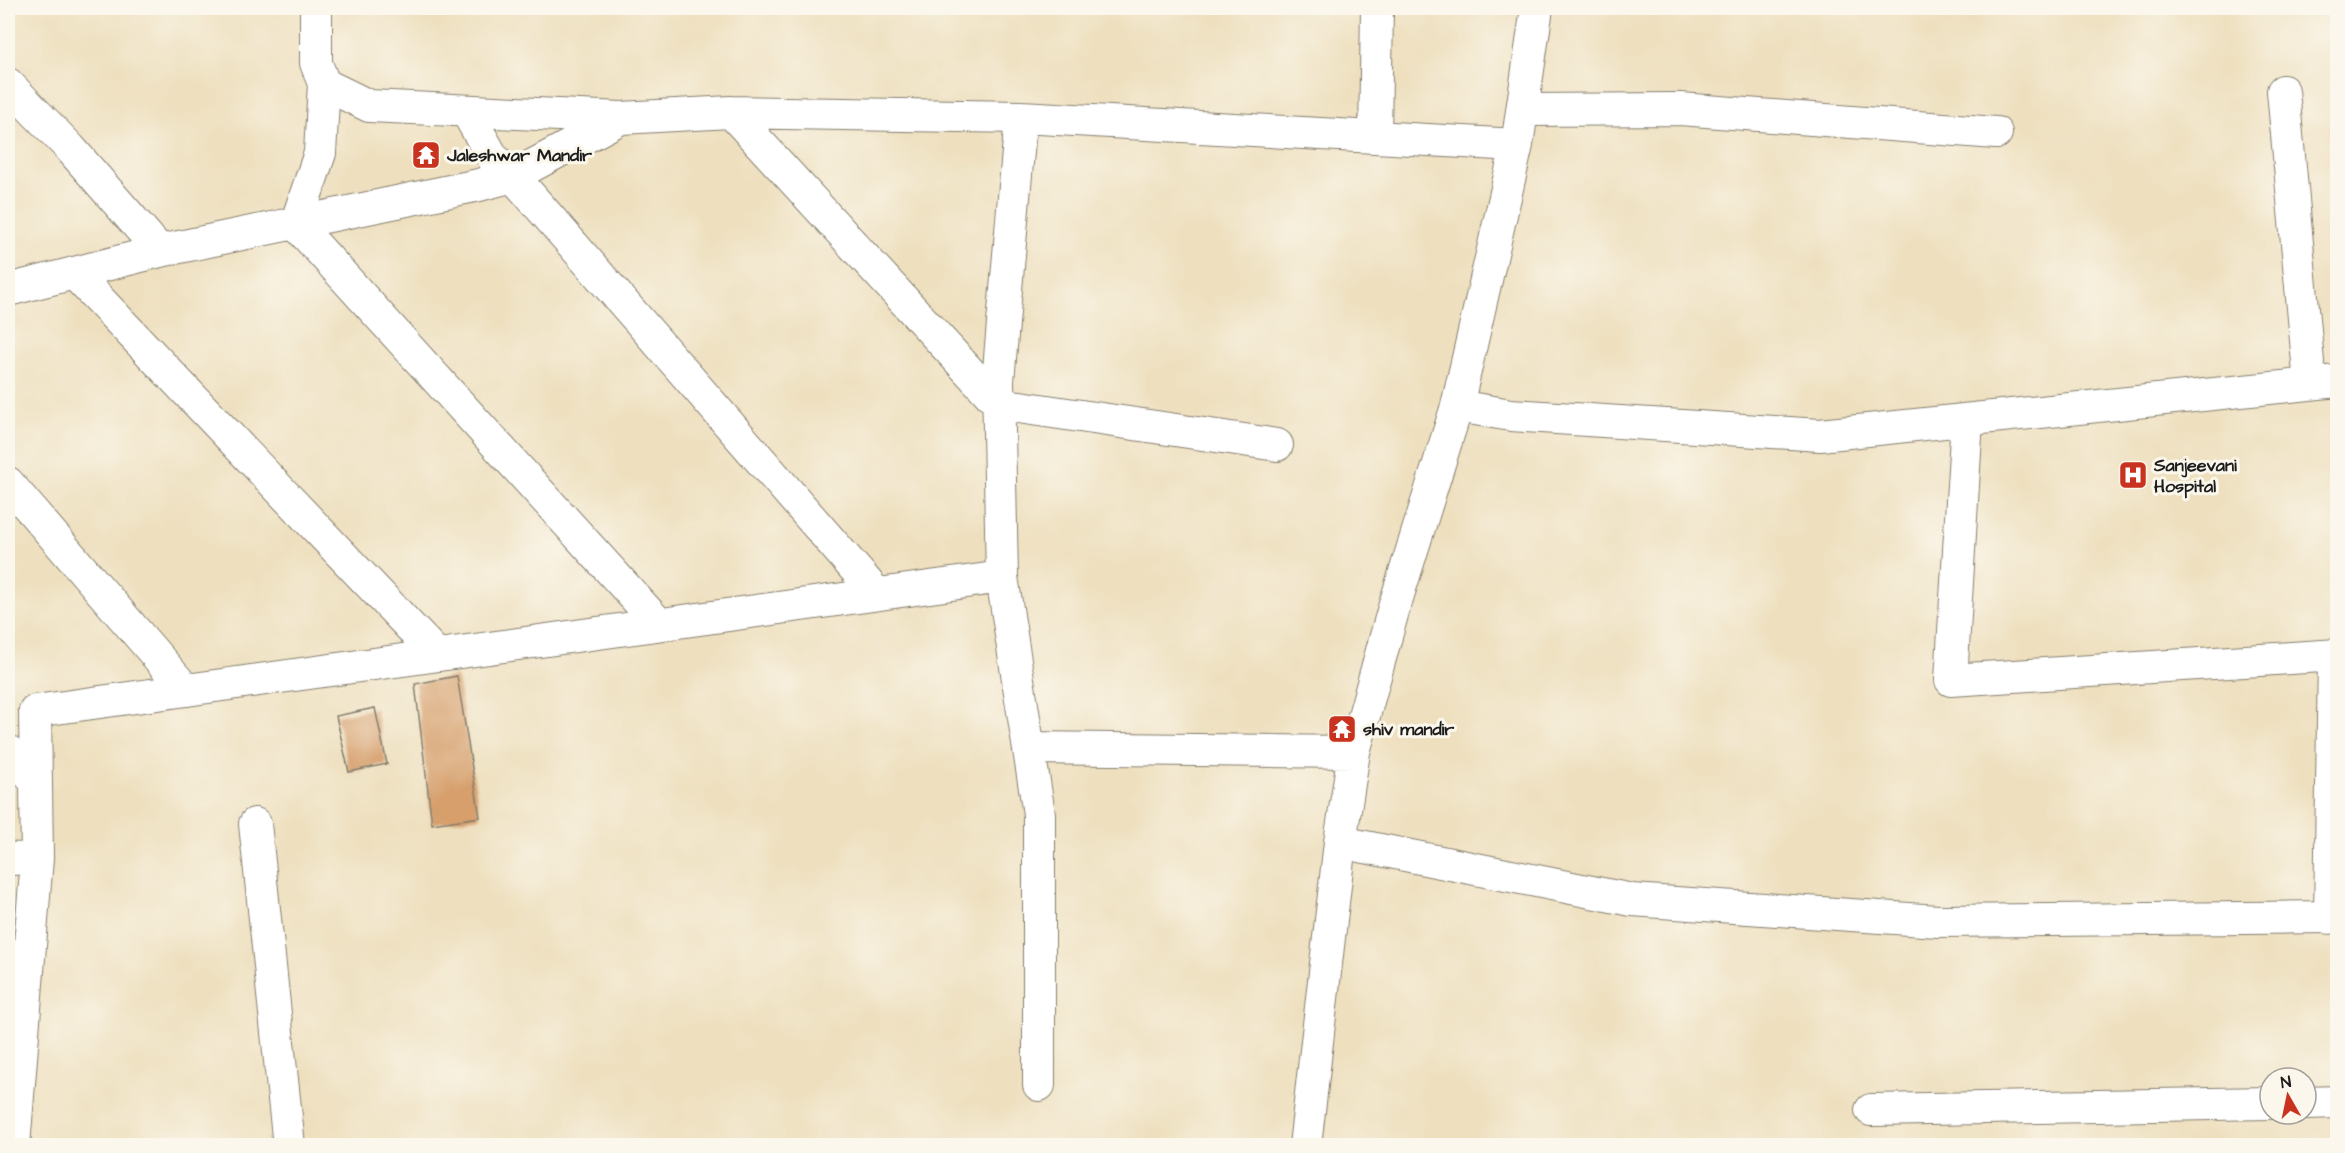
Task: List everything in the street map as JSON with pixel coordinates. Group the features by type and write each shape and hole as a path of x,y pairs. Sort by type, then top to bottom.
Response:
{"street":[{"path":"296,224 320,153 324,84 315,63 316,8"},
{"path":"1375,137 1377,8"},
{"path":"1305,1146 1340,842 1354,752 1393,611 1457,406 1517,145 1537,8"},
{"path":"8,84 70,148 160,251"},
{"path":"324,84 369,106 467,112 621,118 731,112 1022,117 1517,145"},
{"path":"1457,406 1511,415 1820,435 2324,382 2283,91"},
{"path":"1523,110 1680,109 1996,133"},
{"path":"467,112 493,158 513,176 877,594"},
{"path":"731,112 999,404 1277,445"},
{"path":"1022,117 998,381 1002,577 1039,814 1039,1085"},
{"path":"8,290 160,251 296,224 513,176 621,118"},
{"path":"296,224 659,624"},
{"path":"74,273 437,655"},
{"path":"1340,842 1632,900 1938,921 2334,918 2336,655 1952,680 1967,420"},
{"path":"8,483 186,690"},
{"path":"14,1146 22,858 35,781 34,711 1002,577"},
{"path":"1029,748 1354,752"},
{"path":"8,751 35,781"},
{"path":"255,824 289,1146"},
{"path":"2318,1102 2337,1102"},
{"path":"1871,1110 2258,1103"}],"building":[{"path":"457,676 480,817 432,824 415,684"},
{"path":"375,708 387,764 349,772 336,716"}],"place":[{"name":"Jaleshwar Mandir","path":"426,155"},
{"name":"Sanjeevani Hospital","path":"2133,475"},
{"name":"shiv mandir","path":"1342,729"}]}
